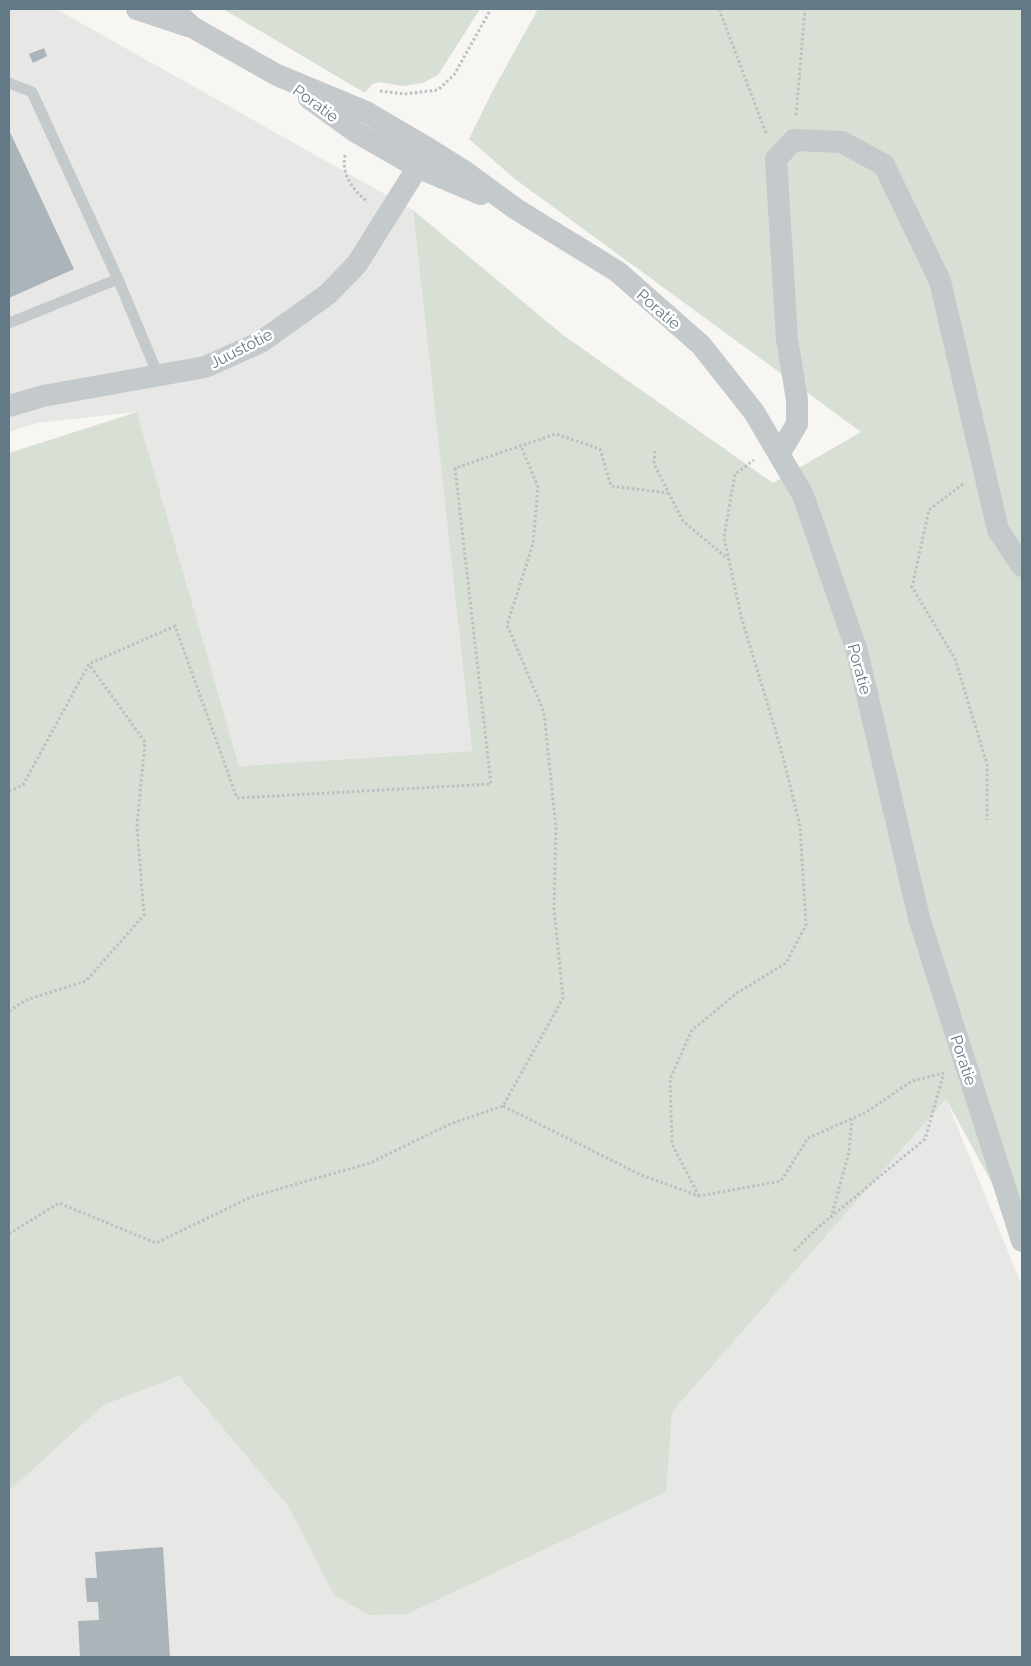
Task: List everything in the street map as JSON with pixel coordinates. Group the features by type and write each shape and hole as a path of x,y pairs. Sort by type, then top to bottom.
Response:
{"street":[{"name":"Poratie","path":"137,9 192,27 277,75 356,132 516,208"},
{"name":"Poratie","path":"173,9 192,27"},
{"name":"Poratie","path":"277,75 366,112 464,171 516,208 618,272 701,345 754,412 803,495 857,651 919,918 1022,1241"},
{"path":"776,450 797,424 797,408 787,339 776,159 794,140 842,142 884,165 940,281 998,530 1022,566"},
{"name":"Juustotie","path":"9,406 44,396 205,367 261,342 328,294 357,264 421,162"}],"lane":[{"path":"9,83 32,92 118,279 158,375"},
{"path":"9,324 118,279"}],"path":[{"path":"719,9 776,159"},
{"path":"794,140 805,9"},
{"path":"9,791 22,785 89,664 175,626 237,798 492,784 455,468 556,434 600,449 611,486 668,493"},
{"path":"9,1234 59,1203 156,1243 251,1197 370,1163 450,1124 503,1106 563,998 554,908 556,828 544,712 507,625 533,544 538,487 521,446"},
{"path":"699,1196 672,1144 670,1079 692,1030 737,993 786,963 806,925 800,826 781,749 741,616 724,537 735,474 776,450"},
{"path":"655,451 654,464 682,521 729,560"},
{"path":"984,468 929,510 912,587 955,659 987,764 987,820"},
{"path":"9,1011 26,1000 86,981 144,915 137,826 145,742 89,664"},
{"path":"503,1106 641,1175 699,1196 782,1181 808,1138 865,1113 912,1081 967,1068"},
{"path":"794,1251 830,1218 925,1139 944,1073"},
{"path":"830,1218 849,1152 852,1118"}],"shaded area":[{"path":"9,9 56,9 413,210 472,751 239,766 137,412 37,423 9,432"},
{"path":"223,9 480,9 438,75 423,83 402,86 379,82 372,84 365,93"},
{"path":"538,9 1022,9 1022,1238 946,1099 672,1412 666,1492 407,1614 369,1615 334,1595 288,1506 179,1376 104,1405 9,1491 9,453 137,412 239,766 472,751 413,210 563,335 773,483 861,432 515,179 469,139 493,90"},
{"path":"946,1099 1022,1286 1022,1657 9,1657 9,1491 104,1405 179,1376 288,1506 334,1595 665,1492 672,1412"}],"building":[{"path":"44,48 47,56 33,63 29,54"},
{"path":"9,130 74,269 9,298"},
{"path":"163,1547 170,1657 80,1657 78,1621 99,1620 98,1602 87,1602 85,1578 97,1578 95,1552"}]}
